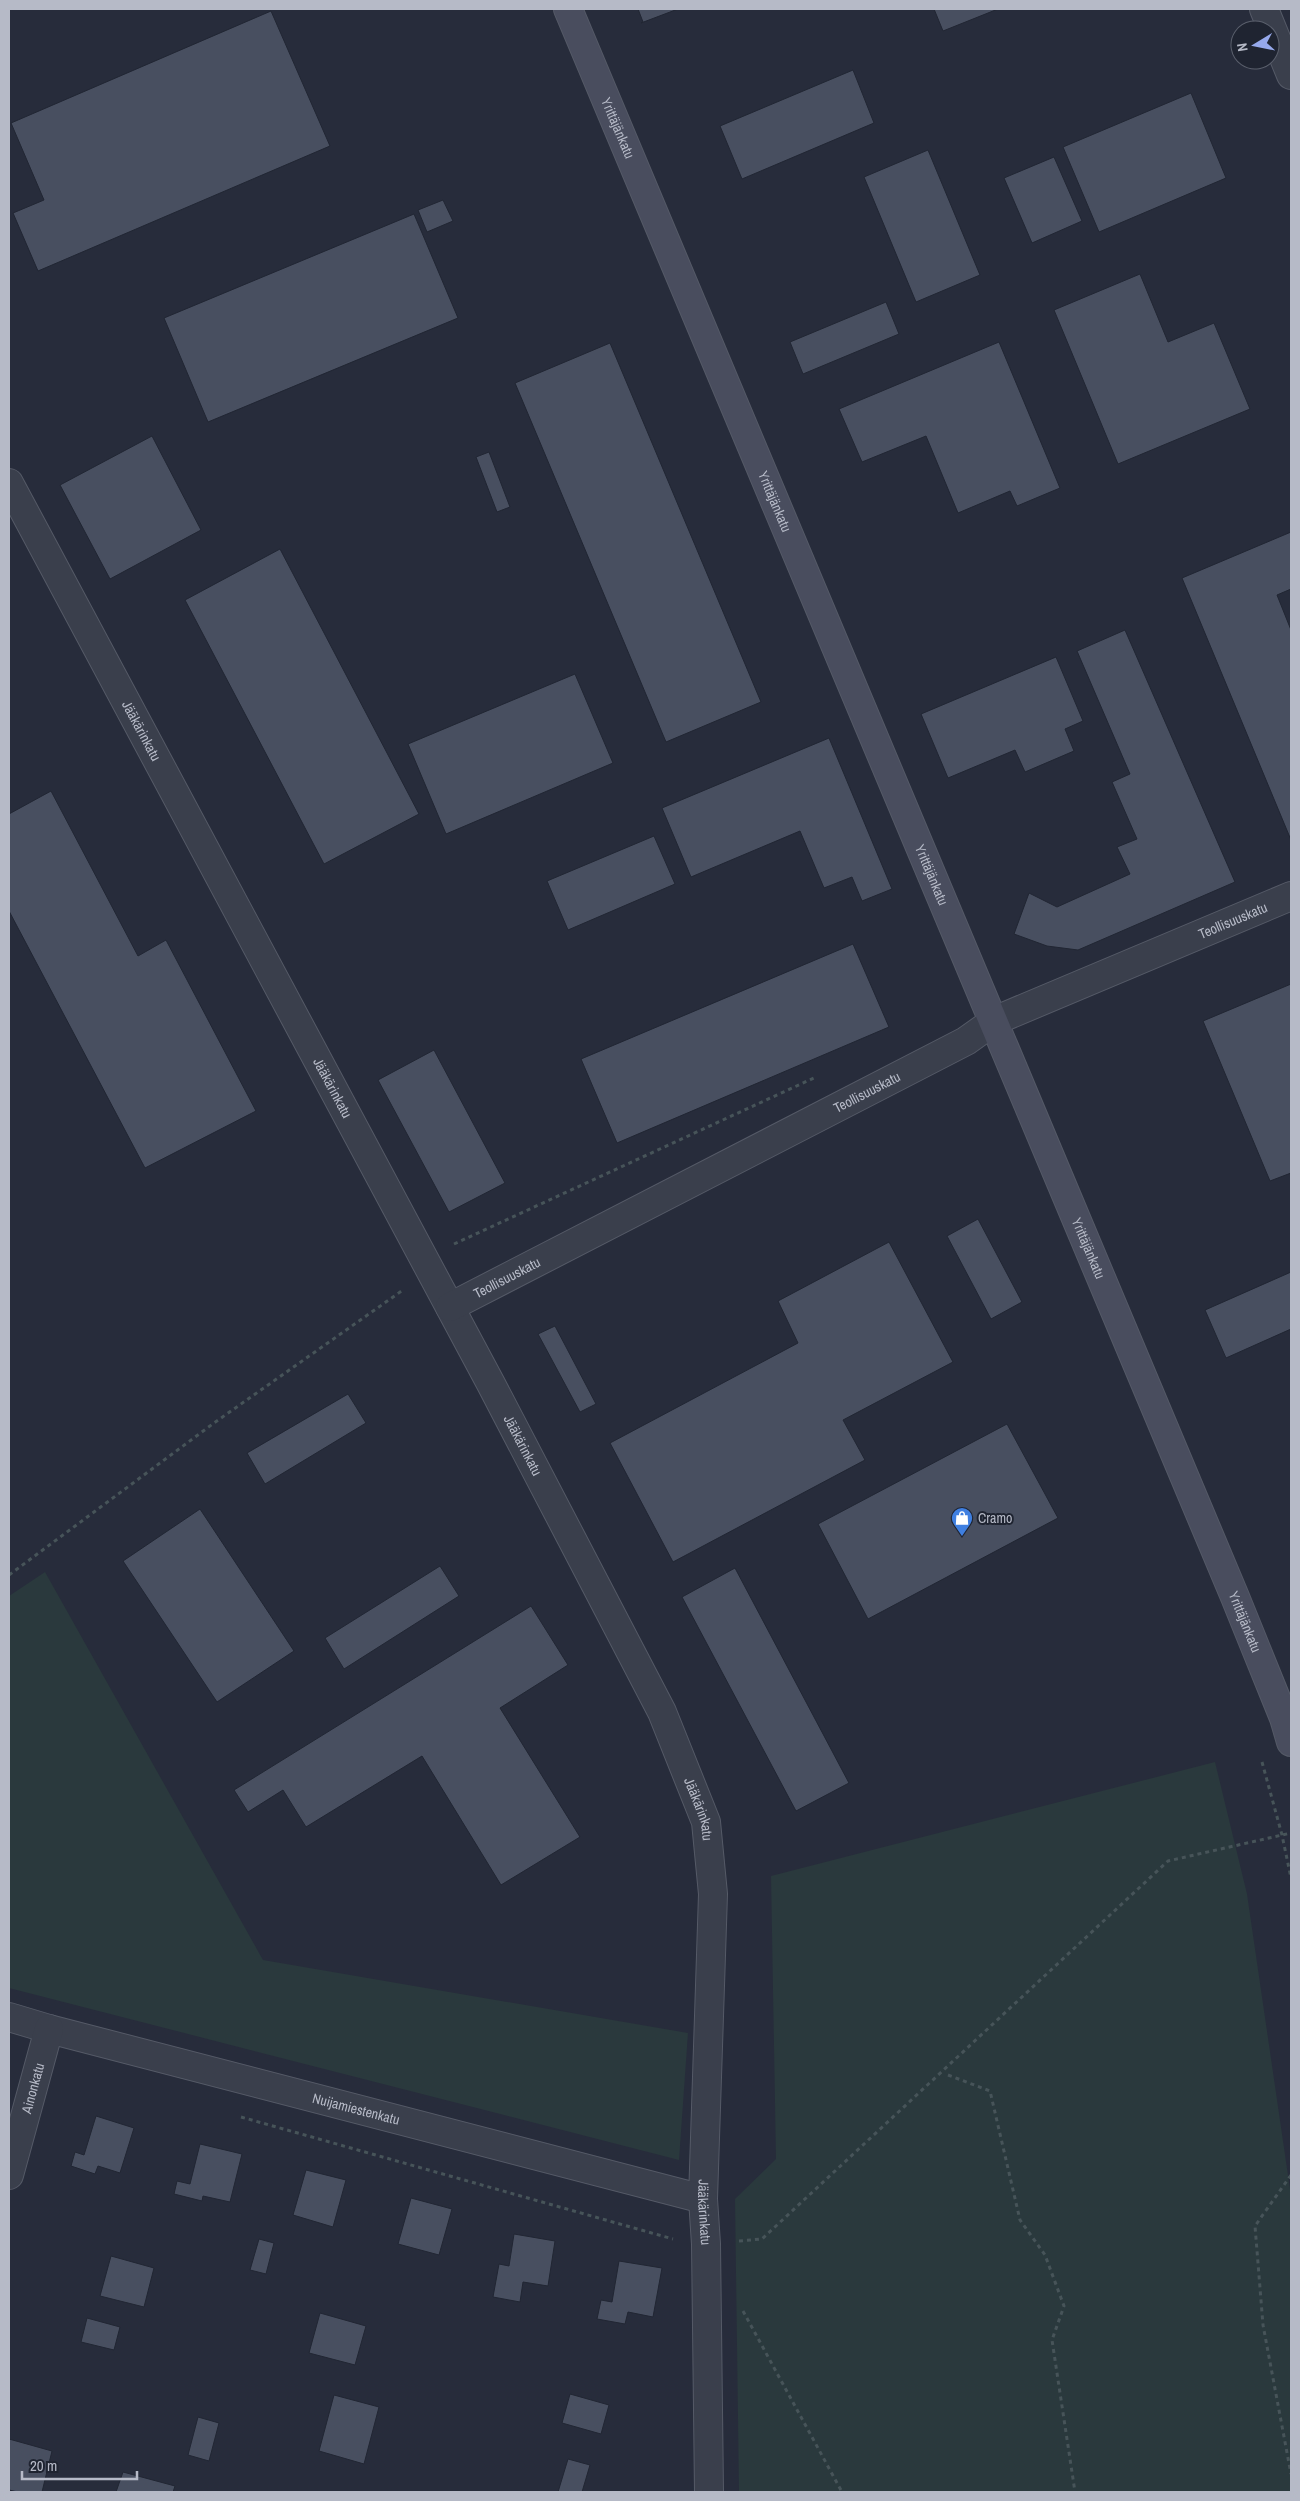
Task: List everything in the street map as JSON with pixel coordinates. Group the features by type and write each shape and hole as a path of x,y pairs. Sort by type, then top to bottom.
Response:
{"street":[{"name":"Yrittäjänkatu","path":"568,9 1242,1614 1284,1718 1291,1742"},
{"path":"1264,9 1291,75"},
{"name":"Jääkärinkatu","path":"9,484 450,1307 662,1712 706,1822 714,1894 703,2199 706,2244 709,2492"},
{"name":"Teollisuuskatu","path":"450,1307 966,1041 994,1021 1291,896"},
{"name":"Nuijamiestenkatu","path":"9,2017 48,2029 703,2199"},
{"name":"Ainonkatu","path":"9,2175 48,2029"}],"path":[{"path":"9,1575 214,1423 406,1288 427,1266 456,1242 818,1076"},
{"path":"239,2116 671,2239 706,2244 762,2239 1168,1861 1291,1834"},
{"path":"948,2075 990,2091 1020,2220 1045,2255 1064,2306 1052,2340 1074,2492"},
{"path":"1291,2175 1255,2226 1262,2325 1291,2474"},
{"path":"739,2304 842,2492"}],"shaded area":[{"path":"45,1572 263,1960 688,2033 679,2160 9,1988 9,1596"},
{"path":"1215,1762 1247,1894 1291,2196 1291,2492 739,2492 735,2199 776,2159 771,1876"}],"building":[{"path":"638,9 678,9 641,23 643,22"},
{"path":"934,9 998,9 943,31"},
{"path":"271,11 330,146 38,271 13,213 44,200 11,123"},
{"path":"853,70 874,123 742,179 720,126"},
{"path":"1191,93 1226,178 1099,232 1063,147"},
{"path":"928,150 980,275 916,302 864,177"},
{"path":"1054,157 1082,221 1032,243 1004,178"},
{"path":"443,200 453,221 427,232 418,210"},
{"path":"414,214 458,318 208,422 164,318"},
{"path":"1140,274 1168,342 1214,323 1250,409 1118,464 1054,310"},
{"path":"886,302 899,334 803,374 790,342"},
{"path":"999,342 1060,488 1017,506 1010,491 958,513 926,436 862,462 839,409"},
{"path":"610,343 761,702 666,742 515,383"},
{"path":"152,436 201,530 110,579 60,485"},
{"path":"489,452 510,507 497,512 476,457"},
{"path":"1291,532 1291,589 1277,595 1291,630 1291,840 1182,578"},
{"path":"280,549 419,814 324,864 185,600"},
{"path":"1125,630 1235,882 1078,950 1047,946 1014,934 1029,893 1057,907 1130,874 1117,847 1137,839 1112,782 1130,774 1077,651"},
{"path":"1056,657 1083,721 1065,729 1074,751 1025,772 1015,750 948,778 921,714"},
{"path":"575,674 613,763 446,834 408,744"},
{"path":"829,738 892,889 862,901 852,877 824,888 800,831 691,877 662,808"},
{"path":"51,791 138,956 166,940 256,1111 145,1168 9,911 9,814"},
{"path":"654,836 675,884 568,930 547,881"},
{"path":"853,944 889,1027 617,1143 581,1059"},
{"path":"1291,984 1291,1173 1270,1181 1203,1021"},
{"path":"434,1050 505,1183 449,1212 378,1080"},
{"path":"978,1219 1022,1302 991,1319 947,1236"},
{"path":"889,1242 953,1362 843,1420 865,1460 673,1562 610,1443 798,1343 778,1301"},
{"path":"1291,1272 1291,1329 1226,1358 1205,1310"},
{"path":"555,1326 596,1404 580,1412 538,1334"},
{"path":"348,1394 366,1423 265,1484 247,1453"},
{"path":"1007,1424 1058,1518 868,1619 818,1524"},
{"path":"200,1509 294,1651 217,1702 123,1561"},
{"path":"440,1566 459,1596 344,1669 325,1638"},
{"path":"735,1568 849,1783 796,1811 682,1597"},
{"path":"531,1606 568,1665 500,1708 580,1837 501,1885 422,1756 306,1827 283,1790 248,1812 234,1790"},
{"path":"96,2116 134,2128 120,2173 98,2166 95,2174 71,2166 75,2152 84,2155"},
{"path":"200,2144 242,2154 230,2202 203,2196 202,2201 174,2194 177,2181 190,2184"},
{"path":"306,2170 346,2180 333,2227 293,2215"},
{"path":"411,2198 452,2209 439,2255 398,2244"},
{"path":"514,2234 555,2241 548,2286 523,2282 520,2302 493,2297 499,2264 509,2266"},
{"path":"259,2239 274,2243 266,2274 250,2270"},
{"path":"111,2256 154,2268 144,2307 100,2296"},
{"path":"619,2261 662,2268 653,2317 628,2312 625,2324 597,2319 601,2300 612,2302"},
{"path":"320,2313 366,2326 355,2365 309,2353"},
{"path":"87,2318 120,2327 114,2350 81,2342"},
{"path":"570,2394 609,2405 601,2434 562,2423"},
{"path":"334,2395 379,2407 364,2464 319,2451"},
{"path":"198,2417 219,2423 209,2461 188,2455"},
{"path":"9,2439 52,2451 42,2492 9,2490"},
{"path":"568,2459 590,2465 582,2492 558,2492"},
{"path":"123,2472 175,2486 173,2492 116,2492"}],"place":[{"name":"Cramo","path":"962,1537"}]}
